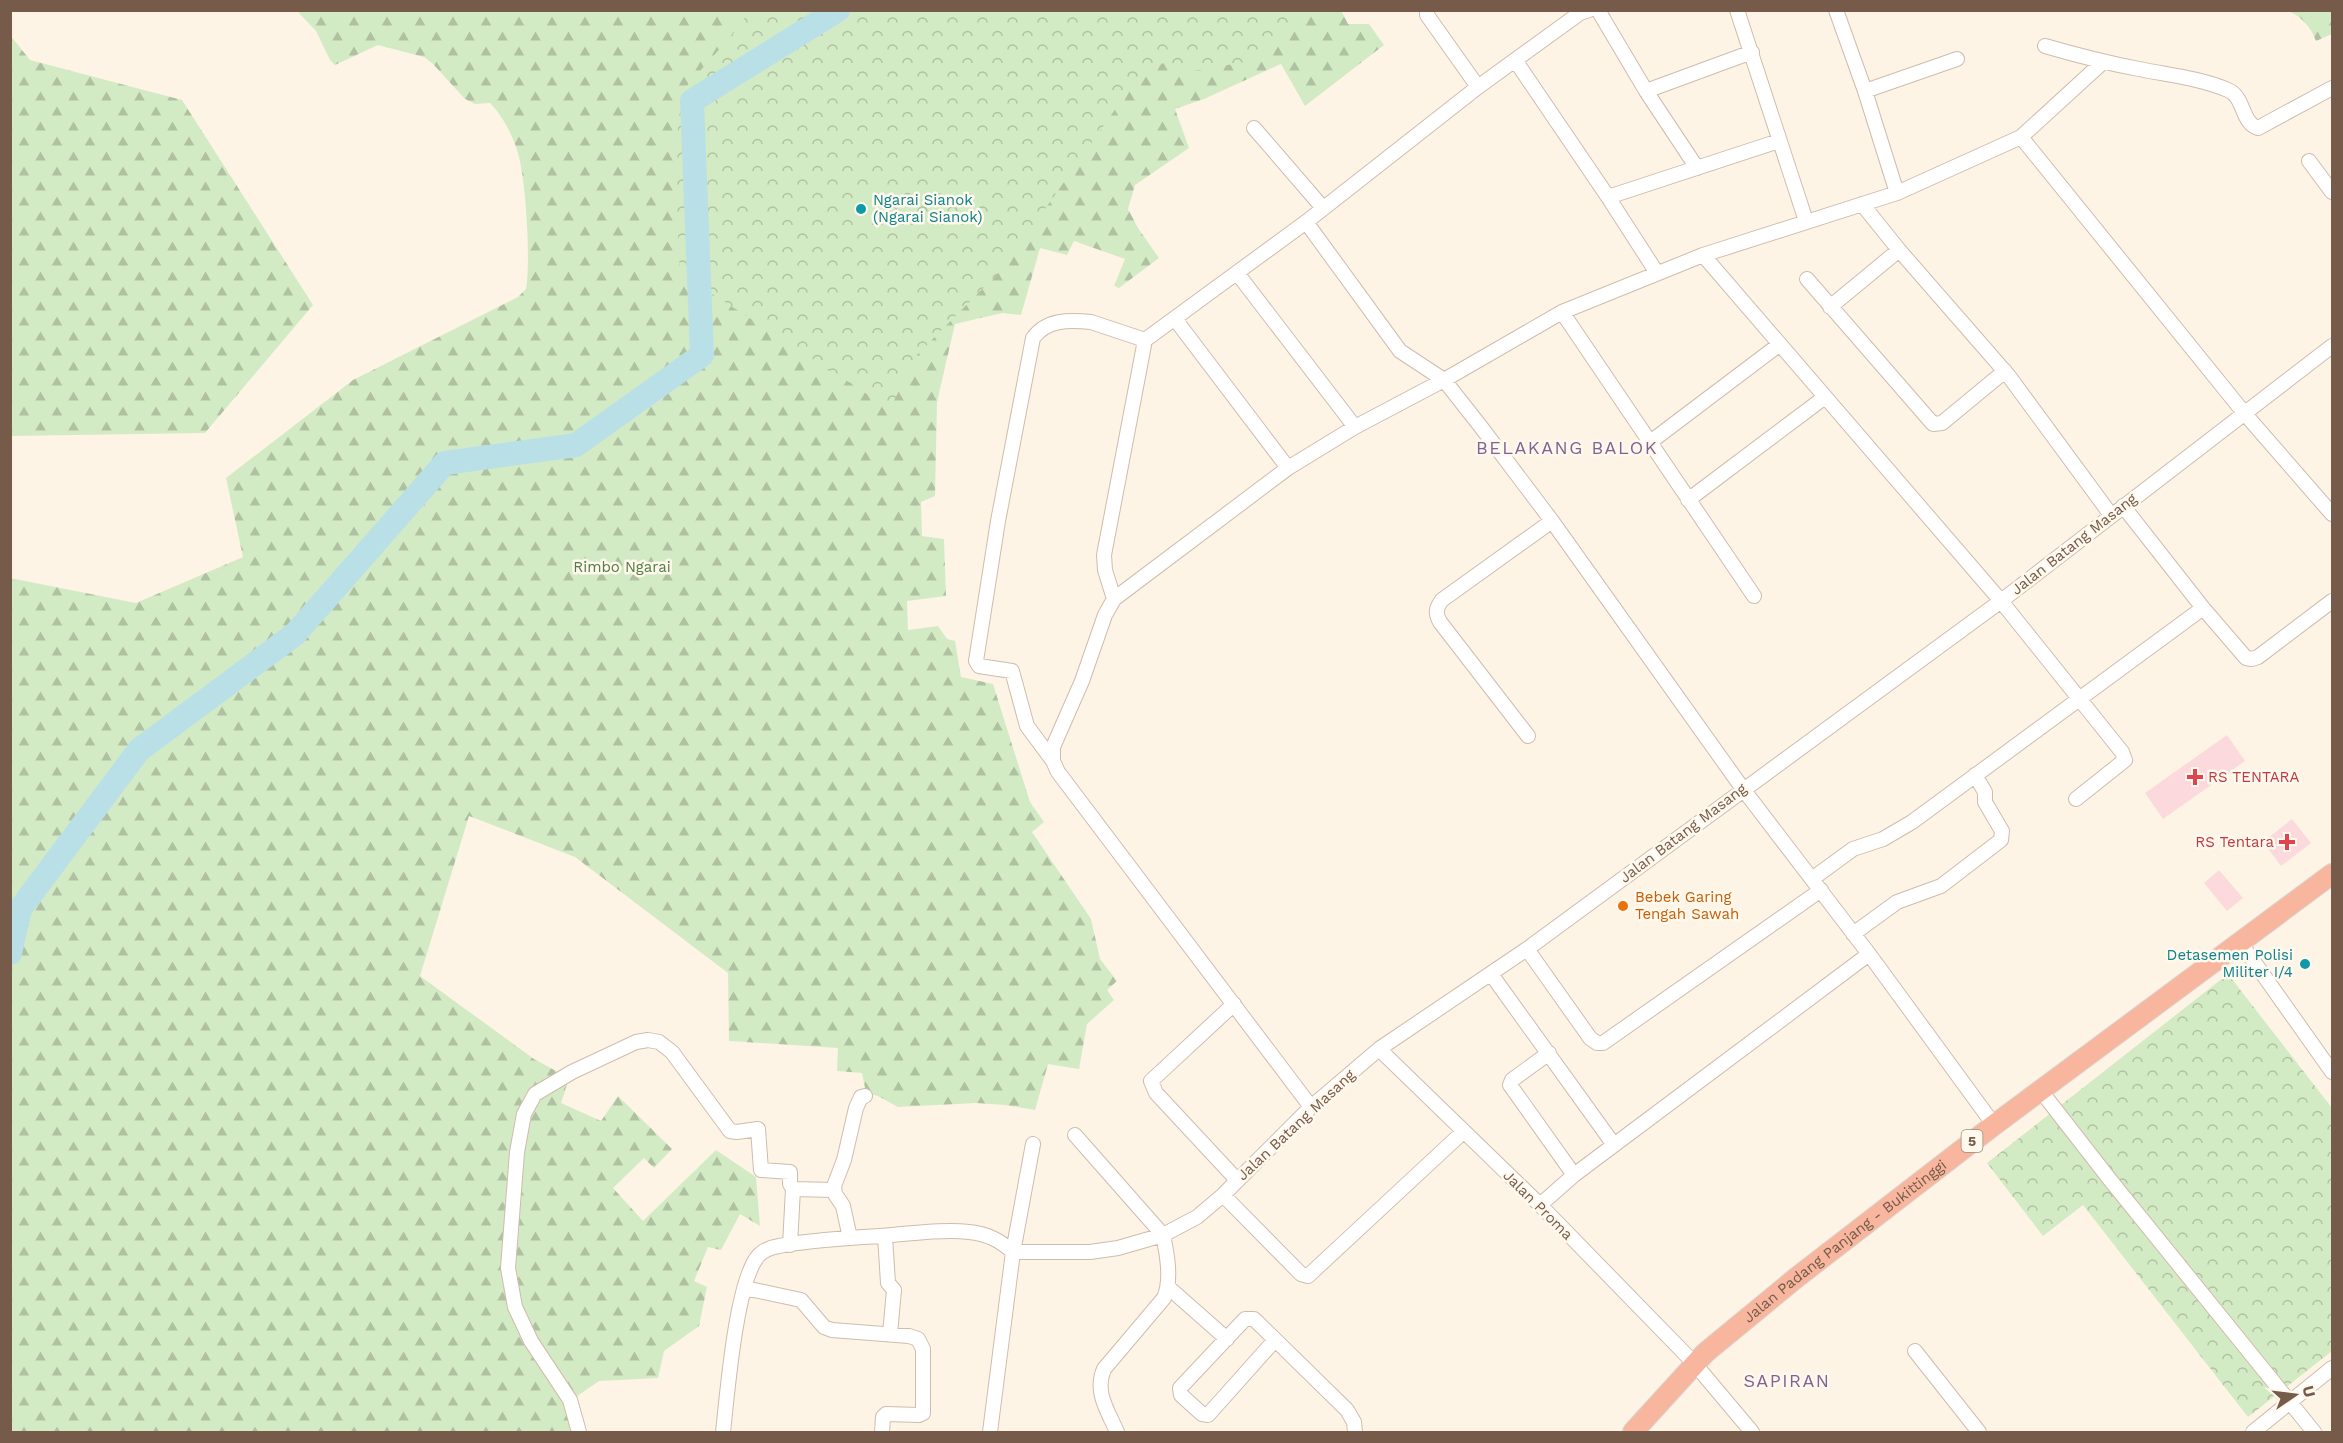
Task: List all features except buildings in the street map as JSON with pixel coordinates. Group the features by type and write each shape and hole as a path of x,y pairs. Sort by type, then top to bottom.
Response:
{"highway":[{"name":"Jalan Padang Panjang - Bukittinggi","path":"1633,1432 1694,1363 1796,1278 1994,1125 2332,874"}],"street":[{"path":"1427,10 1427,15 1478,87"},
{"path":"1598,10 1646,92 1697,168"},
{"path":"1737,10 1806,221"},
{"path":"1836,10 1865,91 1897,193"},
{"path":"1114,599 1105,570 1104,555 1145,340 1306,222 1478,87 1583,11"},
{"path":"2045,46 2103,62 2189,78 2229,90 2239,99 2249,122 2258,128 2332,88"},
{"path":"1646,92 1752,51"},
{"path":"1865,91 1957,59"},
{"path":"1515,60 1658,273"},
{"path":"1053,761 1053,747 1082,681 1105,615 1114,599 1288,468 1355,427 1444,380 1562,312 1703,255 1897,193 2021,137 2103,62"},
{"path":"1254,128 1323,208"},
{"path":"2021,137 2245,414 2332,514"},
{"path":"1608,196 1779,141"},
{"path":"2309,161 2332,192"},
{"path":"1862,204 1899,250 2005,371 2111,515"},
{"path":"1306,222 1400,351 1444,380 1552,521 1743,789 1817,884 1994,1125"},
{"path":"1830,307 1899,250"},
{"path":"1703,255 2001,601 2122,752 2125,760 2076,799"},
{"path":"1237,273 1355,427"},
{"path":"1807,279 1934,424 1942,423 2005,371"},
{"path":"1562,312 1754,596"},
{"path":"1175,319 1288,468"},
{"path":"1145,340 1082,321 1049,323 1041,328 1033,338 998,521 976,661 979,666 1012,670 1030,733 1311,1107"},
{"path":"1649,443 1780,344"},
{"name":"Jalan Batang Masang","path":"1013,1252 1090,1252 1126,1246 1163,1235 1197,1217 1311,1107 1379,1048 1527,949 2001,601 2332,346"},
{"path":"1688,500 1825,397"},
{"path":"2123,506 2203,608 2246,658 2252,659 2266,652 2332,601"},
{"path":"1528,736 1440,622 1436,610 1442,600 1552,521"},
{"path":"1527,949 1590,1038 1597,1043 1603,1043 1817,884 1852,849 1883,839 1912,822 2203,608"},
{"path":"1853,934 1905,897 1941,886 2001,840 2002,831 1985,802 1984,792 1975,776"},
{"path":"2240,942 2332,1072"},
{"path":"1540,1205 1614,1144 1869,954"},
{"path":"1491,974 1614,1144"},
{"path":"1234,1004 1151,1081 1156,1093 1237,1180"},
{"path":"579,1432 570,1400 531,1341 515,1307 507,1268 517,1152 524,1114 535,1094 572,1072 636,1042 648,1040 660,1042 672,1052 730,1131 758,1129 761,1170 790,1172 790,1184 793,1189 789,1245"},
{"name":"Jalan Proma","path":"1379,1048 1540,1205 1694,1363 1752,1432"},
{"path":"1549,1053 1512,1080 1510,1085 1574,1175"},
{"path":"2041,1091 2314,1432"},
{"path":"850,1238 843,1206 834,1190 856,1108 861,1097 865,1096"},
{"path":"1223,1194 1301,1274 1308,1276 1463,1132"},
{"path":"1075,1135 1163,1235 1168,1287 1164,1298 1104,1369 1100,1378 1102,1398 1117,1432"},
{"path":"990,1432 1013,1252 1033,1144"},
{"path":"793,1189 834,1190"},
{"path":"723,1432 731,1358 745,1288 753,1264 759,1255 768,1249 850,1238 967,1231 998,1239 1013,1252"},
{"path":"885,1236 888,1283 894,1292 890,1334"},
{"path":"1168,1287 1227,1339"},
{"path":"745,1288 801,1300 824,1327 832,1330 909,1336 921,1343 924,1356 924,1411 921,1415 886,1414 883,1417 882,1432"},
{"path":"1275,1340 1205,1415 1181,1395 1180,1388 1245,1319 1254,1319 1347,1410 1354,1422 1355,1432"},
{"path":"1915,1351 1979,1432"},
{"path":"2253,1432 2332,1368"}],"shaded area":[{"name":"RS TENTARA","path":"2227,735 2245,761 2163,819 2145,793"},
{"name":"RS Tentara","path":"2292,819 2311,843 2281,866 2263,842"},
{"name":"RS TENTARA","path":"2219,870 2243,898 2227,911 2204,883"}],"green space":[{"name":"Rimbo Ngarai","path":"1341,10 1348,24 1369,24 1384,45 1305,106 1281,64 1204,99 1175,109 1189,148 1135,185 1128,209 1159,258 1119,288 1114,286 1125,259 1074,241 1067,255 1040,248 1021,315 1002,313 955,324 937,402 935,496 921,502 922,536 944,539 946,596 907,601 908,630 938,626 947,639 955,641 961,677 993,684 1030,802 1044,822 1032,832 1091,919 1100,959 1117,981 1107,990 1114,1000 1087,1024 1079,1069 1048,1064 1035,1110 976,1103 898,1107 878,1096 866,1093 862,1073 837,1071 838,1048 729,1041 728,973 575,857 469,816 420,976 534,1059 569,1078 561,1103 601,1121 618,1096 672,1149 654,1168 644,1158 613,1188 643,1221 716,1150 756,1177 760,1226 740,1214 721,1250 708,1247 694,1281 707,1287 699,1326 664,1351 658,1378 599,1381 573,1399 582,1432 11,1432 10,578 136,603 243,557 226,478 353,380 518,297 526,289 528,239 520,159 514,141 494,107 490,103 475,104 465,99 424,57 378,45 335,65 330,60 316,31 297,11"},
{"name":"Ngarai Sianok (Ngarai Sianok)","path":"749,11 1299,11 1289,30 1251,61 1187,72 1163,63 1138,77 1004,267 916,356 890,409 680,273 674,152 685,88 739,27"},
{"path":"2288,11 2332,11 2332,34 2316,41 2305,23"},
{"path":"10,35 30,60 182,100 313,305 205,433 11,436"},
{"path":"2228,974 2332,1108 2332,1351 2248,1417 2083,1205 2043,1236 1987,1163"}],"waterway":[{"path":"10,953 20,909 139,750 295,634 445,463 576,445 702,355 692,101 838,10"}],"place":[{"name":"Ngarai Sianok (Ngarai Sianok)","path":"861,209"},
{"name":"RS TENTARA","path":"2195,777"},
{"name":"RS Tentara","path":"2287,842"},
{"name":"Bebek Garing Tengah Sawah","path":"1623,906"},
{"name":"Detasemen Polisi Militer I/4","path":"2305,964"}],"district":[{"name":"BELAKANG BALOK","path":"1567,448"},
{"name":"SAPIRAN","path":"1787,1381"}]}
